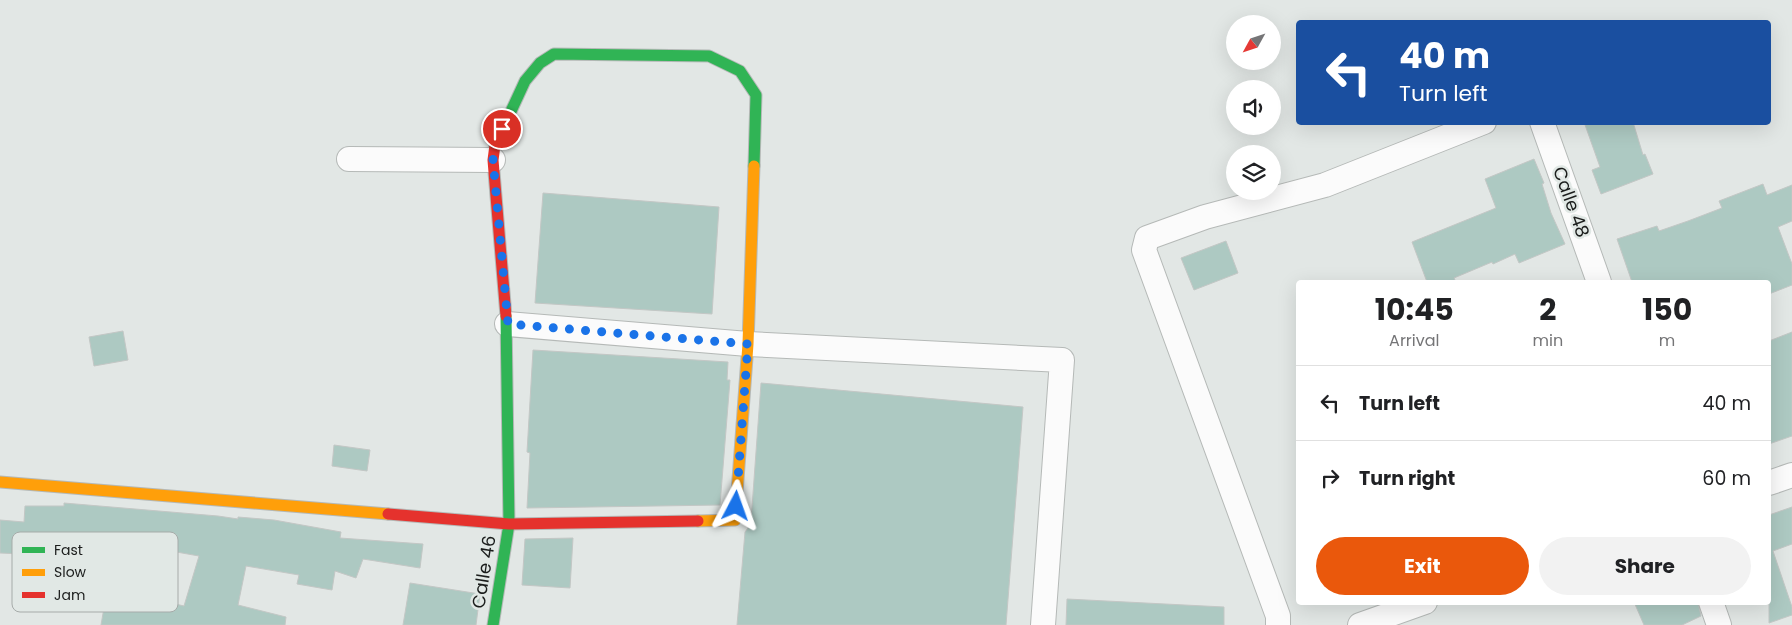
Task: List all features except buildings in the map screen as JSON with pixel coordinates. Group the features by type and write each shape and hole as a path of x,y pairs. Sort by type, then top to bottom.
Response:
{"street":[{"name":"Calle 46","path":"493,625 509,524 508,324 493,160 494,145 524,81 540,63 554,54 709,56 740,71 756,95 748,344 735,520 509,524"},
{"path":"1278,625 1278,616 1144,250 1147,238 1205,217 1325,185 1476,125"},
{"name":"Calle 48","path":"1543,125 1599,280"},
{"path":"349,158 493,160"},
{"path":"508,324 748,344 1062,360 1043,625"},
{"path":"1771,482 1792,475"},
{"path":"0,482 509,524"},
{"path":"1360,625 1417,605"},
{"path":"1712,605 1719,625"}],"traffic: fast":[{"path":"500,135 525,81 540,63 554,54 709,56 740,71 756,95 754,166"},
{"path":"493,625 509,524 506,316"}],"traffic: slow":[{"path":"698,521 735,520 748,344 754,166"},
{"path":"0,482 388,514"}],"traffic: jam":[{"path":"500,135 495,145 493,160 506,316"},
{"path":"388,514 509,524 698,521"}],"route":[{"path":"502,129 494,145 493,160 508,324 748,344 736,506"}]}
